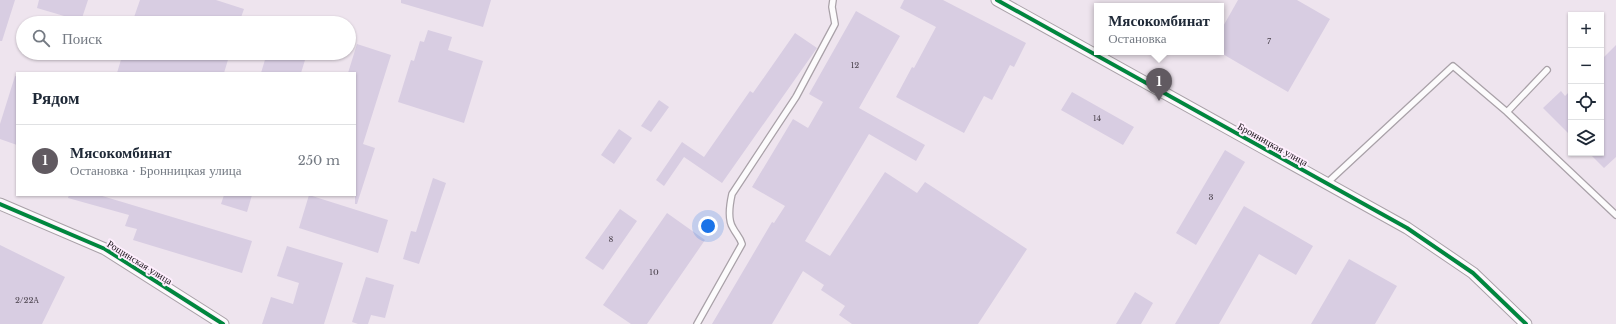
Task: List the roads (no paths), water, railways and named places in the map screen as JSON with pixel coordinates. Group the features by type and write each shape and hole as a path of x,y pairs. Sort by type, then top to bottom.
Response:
{"street":[{"name":"Бронницкая улица","path":"997,0 1094,54"},
{"name":"Бронницкая улица","path":"1096,55 1407,228 1473,273 1526,324"},
{"name":"Рощинская улица","path":"0,204 105,249 222,324"}],"lane":[{"path":"697,324 742,244 740,236 732,227 730,202 732,194 796,97 835,24 832,7 833,0"},
{"path":"1327,183 1453,66 1508,112 1616,215"},
{"path":"1508,112 1547,70"}],"place":[{"name":"Мясокомбинат","path":"1159,101"}]}
